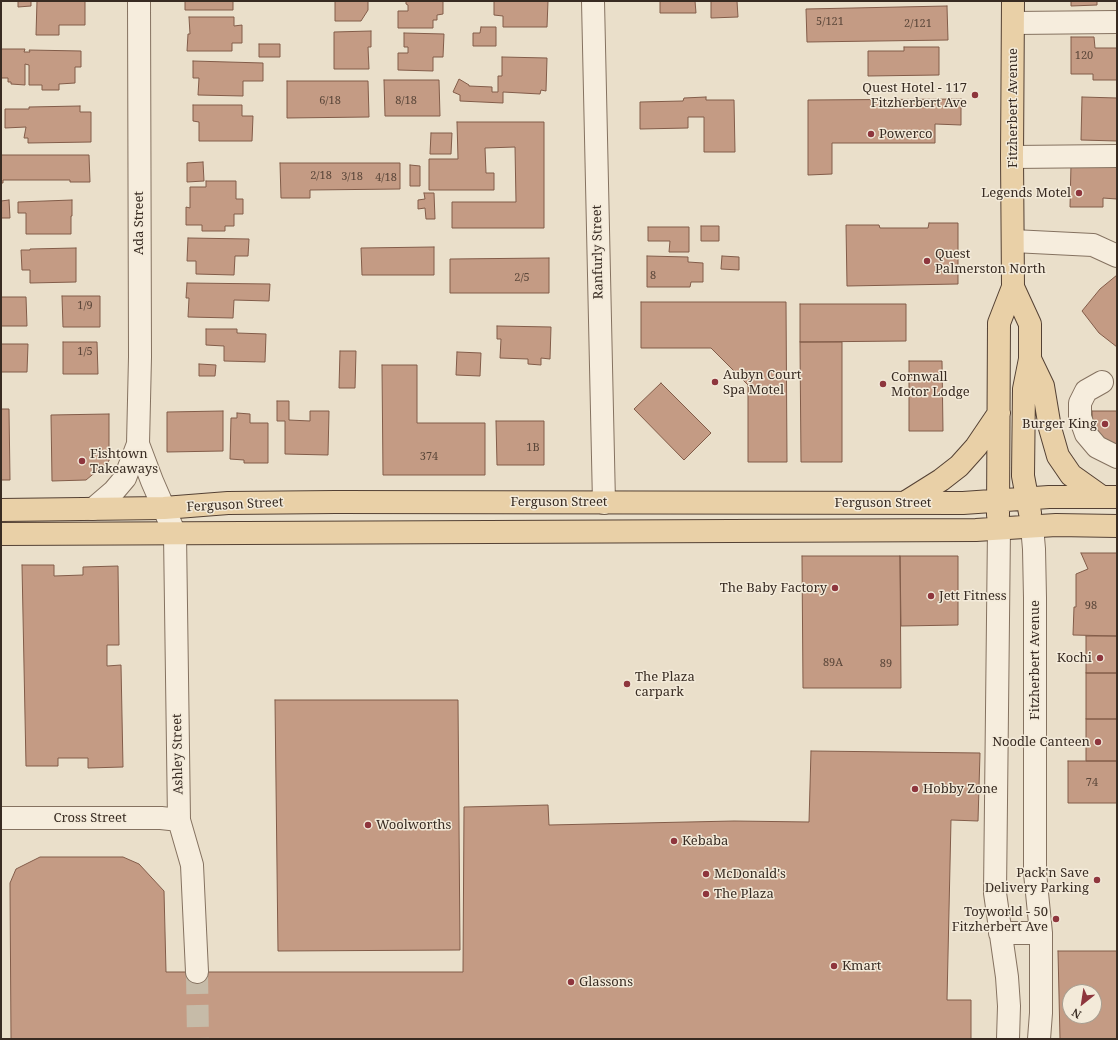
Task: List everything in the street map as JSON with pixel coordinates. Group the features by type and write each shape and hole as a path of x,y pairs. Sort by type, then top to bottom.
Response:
{"main road":[{"name":"Fitzherbert Avenue","path":"999,528 999,323 1013,287 1013,1"},
{"name":"Fitzherbert Avenue","path":"1013,287 1030,324 1030,359 1024,389 1023,476 1032,526"},
{"path":"1030,359 1043,386 1050,428 1058,456 1071,474 1109,497"},
{"path":"906,502 941,480 959,466 976,446 998,412"},
{"name":"Ferguson Street","path":"1,510 164,508 228,503 964,503 1049,497 1109,497"},
{"name":"Ferguson Street","path":"1,534 976,530 1056,525 1117,526"}],"street":[{"name":"Ada Street","path":"93,509 114,491 125,478 138,444 140,357 139,1"},
{"name":"Ranfurly Street","path":"593,1 604,503"},
{"path":"1014,23 1117,22"},
{"path":"1012,157 1117,156"},
{"path":"1013,240 1093,244 1117,256"},
{"path":"1102,382 1086,391 1080,403 1080,417 1086,434 1097,447 1117,458"},
{"name":"Ada Street","path":"138,444 175,534"},
{"name":"Fitzherbert Avenue","path":"1032,526 1035,598 1035,873 1040,933 1041,1013 1039,1039"},
{"name":"Fitzherbert Avenue","path":"999,528 996,662 995,893 1007,977 1008,1039"},
{"name":"Ashley Street","path":"175,534 179,820 192,865 197,972"},
{"name":"Cross Street","path":"1,818 179,820"},
{"path":"1000,933 1040,933"}],"building":[{"path":"18,1 31,1 31,6 18,7"},
{"path":"37,1 85,1 85,25 59,25 59,35 36,35"},
{"path":"185,1 233,1 233,10 185,10"},
{"path":"335,1 368,1 368,10 361,21 335,21"},
{"path":"406,1 443,1 443,14 437,15 437,20 433,20 433,28 398,28 398,11 408,11"},
{"path":"494,1 548,1 547,27 503,27 503,16 494,15"},
{"path":"660,1 695,1 696,13 660,13"},
{"path":"711,1 737,1 738,17 711,18"},
{"path":"1071,1 1097,1 1097,5 1071,6"},
{"path":"947,6 948,40 807,42 806,9"},
{"path":"189,17 234,17 234,26 242,25 242,43 232,43 232,51 187,51 188,34 190,34"},
{"path":"481,27 496,27 496,46 473,46 473,33 480,33"},
{"path":"371,31 371,47 368,47 369,69 334,69 334,32"},
{"path":"404,33 444,34 443,57 433,57 433,71 398,70 398,53 408,53 408,47 404,47"},
{"path":"1071,37 1094,37 1095,48 1117,48 1117,80 1093,80 1093,74 1071,74"},
{"path":"259,44 280,44 280,57 259,57"},
{"path":"904,47 939,47 939,75 868,76 868,51 904,51"},
{"path":"1,49 25,49 24,52 30,52 29,50 81,51 81,67 75,67 75,83 59,84 59,90 42,90 42,85 29,85 29,65 25,64 25,85 11,84 11,82 8,82 8,78 1,78"},
{"path":"502,57 547,58 546,91 541,90 540,94 503,92 503,103 460,101 460,95 453,92 459,79 469,86 492,87 492,92 498,92 498,76 502,76"},
{"path":"193,61 263,63 263,81 243,81 243,96 198,95 199,78 193,78"},
{"path":"384,80 439,80 440,116 385,116"},
{"path":"287,81 368,81 369,117 287,118"},
{"path":"706,97 706,100 734,100 735,152 704,152 704,117 688,117 688,128 640,129 640,102 683,101 684,98"},
{"path":"1082,97 1117,98 1117,141 1081,140"},
{"name":"Powerco","path":"961,99 961,125 935,124 935,143 832,143 832,174 808,175 808,100"},
{"path":"193,105 242,105 242,116 253,116 252,141 199,141 199,122 193,121"},
{"path":"80,106 80,112 91,112 91,142 28,143 28,138 24,138 26,127 5,128 5,109"},
{"path":"457,122 544,122 544,228 452,228 452,202 516,202 515,147 485,148 486,173 494,173 494,190 429,190 429,159 458,159"},
{"path":"431,133 452,133 451,154 430,154"},
{"path":"1,155 89,155 90,182 70,182 70,180 3,180 3,183 1,183"},
{"path":"203,162 204,181 187,182 187,163"},
{"path":"280,163 400,163 400,189 310,190 310,198 281,198"},
{"path":"410,165 420,166 420,186 410,186"},
{"path":"1071,165 1117,165 1117,199 1103,198 1103,207 1070,207"},
{"path":"206,181 236,181 236,199 243,199 243,214 234,214 234,226 225,226 225,231 202,231 202,225 186,225 186,207 190,208 190,187 206,187"},
{"path":"424,193 434,193 435,219 426,219 425,208 418,209 418,200 425,199"},
{"path":"9,200 10,218 1,218 1,201"},
{"path":"72,200 71,234 26,234 26,213 18,213 18,202"},
{"path":"929,223 958,223 958,284 847,286 846,225 879,225 880,228 928,228"},
{"path":"701,226 719,226 719,241 701,241"},
{"path":"648,227 689,227 689,252 669,252 670,241 648,241"},
{"path":"188,238 249,239 248,256 235,256 234,275 196,274 196,261 187,261"},
{"path":"434,247 434,275 362,275 361,248"},
{"path":"76,248 76,282 30,283 30,270 22,270 21,250"},
{"path":"647,256 688,257 688,262 703,263 703,282 691,282 690,287 647,287"},
{"path":"722,256 739,257 739,270 721,269"},
{"path":"549,258 549,293 450,293 450,259"},
{"path":"1117,275 1117,347 1099,333 1082,311 1100,289"},
{"path":"187,283 270,284 269,301 234,300 233,318 188,317 189,298 186,298"},
{"path":"62,296 100,296 100,327 63,327"},
{"path":"1,297 26,297 27,326 1,326"},
{"path":"641,302 786,302 787,462 748,462 748,385 711,348 641,348"},
{"path":"800,304 906,304 906,341 800,342"},
{"path":"497,326 551,327 550,359 541,358 541,365 528,364 528,359 500,358 501,339 497,339"},
{"path":"206,329 237,329 237,333 266,334 265,362 224,361 224,346 206,345"},
{"path":"63,342 97,342 98,374 63,374"},
{"path":"800,342 842,342 842,462 801,462"},
{"path":"1,344 28,344 27,372 1,372"},
{"path":"340,351 356,351 355,388 339,388"},
{"path":"457,352 481,353 480,376 456,375"},
{"path":"909,361 942,361 943,431 909,431"},
{"path":"199,364 216,365 215,376 199,376"},
{"path":"382,365 417,365 417,423 485,423 485,475 383,475"},
{"path":"661,383 711,433 684,460 634,409"},
{"path":"277,401 289,401 289,420 310,421 310,411 329,411 328,455 285,454 285,421 277,421"},
{"path":"1,409 9,409 10,480 1,480"},
{"path":"223,411 223,451 167,452 167,412"},
{"name":"Burger King","path":"1092,411 1117,411 1117,453 1093,436"},
{"path":"237,413 250,414 250,423 268,423 268,463 244,463 244,460 230,459 231,418 237,418"},
{"path":"109,414 109,461 86,480 52,481 51,415"},
{"path":"496,421 544,421 544,465 497,465"},
{"path":"1081,553 1117,553 1117,636 1073,635 1074,607 1076,607 1076,574 1088,569"},
{"path":"802,556 900,556 901,688 803,688"},
{"path":"900,556 958,556 958,625 901,626"},
{"path":"22,565 54,565 54,576 83,575 83,567 118,566 119,645 107,645 107,666 121,665 123,767 88,768 88,758 58,758 58,766 26,766"},
{"path":"1086,636 1117,636 1117,673 1086,673"},
{"path":"1086,673 1117,673 1117,719 1086,719"},
{"name":"Woolworths","path":"275,700 458,700 460,950 278,951"},
{"path":"1086,719 1117,719 1117,761 1086,761"},
{"name":"The Plaza","path":"811,751 980,753 978,821 951,820 947,1000 971,1000 971,1039 11,1039 10,883 16,869 40,857 123,857 139,864 164,891 166,972 463,972 464,807 548,805 549,825 734,821 809,822"},
{"path":"1068,761 1117,761 1117,803 1068,803"},
{"path":"1058,951 1117,951 1117,1039 1060,1039"}],"tunnel":[{"path":"197,972 198,1039"}],"place":[{"name":"Quest Hotel - 117 Fitzherbert Ave","path":"975,95"},
{"name":"Powerco","path":"871,134"},
{"name":"Legends Motel","path":"1079,193"},
{"name":"Quest Palmerston North","path":"927,261"},
{"name":"Aubyn Court Spa Motel","path":"715,382"},
{"name":"Cornwall Motor Lodge","path":"883,384"},
{"name":"Burger King","path":"1105,424"},
{"name":"Fishtown Takeaways","path":"82,461"},
{"name":"The Baby Factory","path":"835,588"},
{"name":"Jett Fitness","path":"931,596"},
{"name":"Kochi","path":"1100,658"},
{"name":"The Plaza carpark","path":"627,684"},
{"name":"Noodle Canteen","path":"1098,742"},
{"name":"Hobby Zone","path":"915,789"},
{"name":"Woolworths","path":"368,825"},
{"name":"Kebaba","path":"674,841"},
{"name":"McDonald's","path":"706,874"},
{"name":"Pack'n Save Delivery Parking","path":"1097,880"},
{"name":"The Plaza","path":"706,894"},
{"name":"Toyworld - 50 Fitzherbert Ave","path":"1056,919"},
{"name":"Kmart","path":"834,966"},
{"name":"Glassons","path":"571,982"}]}
